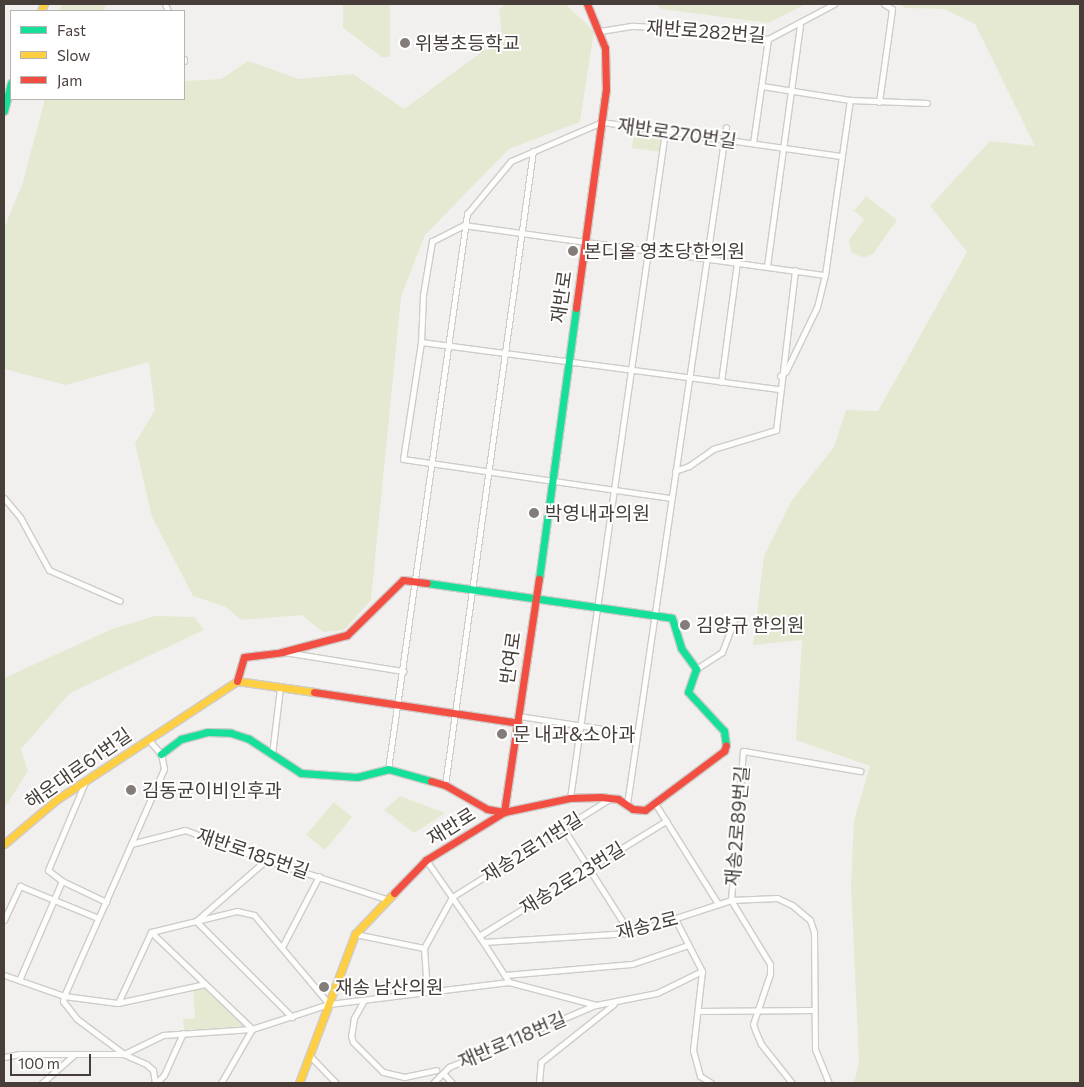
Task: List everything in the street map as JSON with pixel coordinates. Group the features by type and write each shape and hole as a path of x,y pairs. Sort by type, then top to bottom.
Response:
{"main road":[{"name":"재반로","path":"535,598 602,122 606,57 600,31 587,4"},
{"path":"4,111 10,87"},
{"path":"161,754 181,739 217,732 243,736 301,773 330,777 357,777 388,769 444,785 487,809 504,812 570,798 612,798 627,804 633,809 645,810 656,804 724,751 727,742 724,730 688,692 696,669 681,648 672,618 403,580 347,635 282,652 244,657 237,681 455,713 518,719"},
{"name":"반여로","path":"518,719 535,598"},
{"name":"해운대로61번길","path":"4,844 37,814 237,681"},
{"name":"재반로","path":"299,1083 354,934 426,860 504,812 518,719"}],"street":[{"name":"재반로282번길","path":"600,31 633,26 663,27 768,40 800,25 834,4"},
{"path":"879,102 892,9 884,4"},
{"path":"767,266 800,25"},
{"name":"재반로270번길","path":"753,144 768,40"},
{"path":"762,86 850,100 927,102"},
{"path":"780,376 786,370 817,307 825,275 850,100"},
{"path":"388,769 467,214 511,161 602,122"},
{"name":"재반로270번길","path":"602,122 842,156"},
{"path":"627,804 726,126"},
{"path":"570,798 612,490 665,131"},
{"path":"444,785 473,590 533,151"},
{"path":"671,498 403,459 422,342 423,295 432,241 464,225 825,275"},
{"path":"721,382 737,262"},
{"path":"675,471 689,466 713,449 776,430 780,376 795,270"},
{"path":"422,342 779,389"},
{"path":"4,498 20,517 49,570 120,601"},
{"path":"696,669 722,652 734,620"},
{"path":"282,652 402,671"},
{"path":"272,754 280,688"},
{"path":"518,719 580,725 637,734"},
{"name":"해운대로61번길","path":"148,739 161,754"},
{"name":"재송2로89번길","path":"731,900 743,751 860,771"},
{"path":"155,1083 153,1070 124,1054 76,1019 63,1001 164,769 161,754"},
{"path":"85,781 48,870 62,880 106,902"},
{"name":"재송2로11번길","path":"452,897 612,798"},
{"path":"656,804 718,904"},
{"name":"재송2로23번길","path":"479,936 666,821"},
{"path":"564,828 630,933"},
{"name":"재반로185번길","path":"131,844 184,830 266,860 389,900"},
{"path":"196,921 266,860"},
{"path":"426,860 510,982"},
{"path":"282,947 319,876"},
{"path":"20,978 62,880"},
{"path":"4,920 20,886 98,918"},
{"path":"427,992 424,948 452,897"},
{"name":"재송2로","path":"483,942 630,933 731,900 777,898 798,909 810,920 814,932 815,1049 829,1083"},
{"path":"731,900 770,964 754,1024 761,1044 792,1083"},
{"path":"151,932 237,911 246,912 260,920 328,1004"},
{"path":"675,919 702,971 695,1059 700,1076 711,1083"},
{"path":"196,921 292,1017"},
{"path":"151,932 252,1029"},
{"path":"118,1002 151,932"},
{"path":"354,934 424,948"},
{"path":"505,976 632,964 688,945"},
{"path":"4,1057 124,1054 163,1035 252,1029 328,1004 510,982 596,1005 614,1003 657,993 702,971"},
{"path":"4,973 64,996 118,1002 205,984"},
{"path":"364,1000 354,1018 352,1042 383,1072 404,1077 436,1070"},
{"path":"539,1083 541,1062 614,1003"},
{"name":"재반로118번길","path":"432,1083 450,1067 504,1042 596,1005"},
{"path":"698,1011 757,1012 814,1010"},
{"path":"221,1083 252,1029"},
{"path":"155,1083 164,1075 183,1033"},
{"path":"42,1083 75,1054"},
{"path":"310,1056 336,1083"},
{"path":"443,1073 452,1083"}],"green space":[{"path":"62,4 106,5 104,10 59,10"},
{"path":"343,4 390,4 390,57 382,57 343,28"},
{"path":"507,4 565,4 594,31 580,122 509,149 425,235 401,297 371,600 344,630 323,632 302,615 241,620 226,607 193,596 152,517 135,443 155,410 149,362 66,385 4,369 4,228 22,185 45,100 185,100 185,81 221,79 248,61 299,79 353,74 404,109 502,37 499,9"},
{"path":"655,4 806,4 768,23 662,9"},
{"path":"899,4 1080,4 1080,1083 854,1083 859,1063 851,885 854,820 870,766 796,740 802,640 753,645 764,556 792,500 834,447 846,410 878,411 967,252 930,206 990,141 1035,146 975,24 944,9 905,8"},
{"path":"635,126 665,131 662,152 632,148"},
{"path":"866,196 897,220 873,254 863,258 851,252 849,240 864,219 854,211"},
{"path":"155,616 194,617 204,630 70,693 21,749 28,771 4,809 4,678 112,629"},
{"path":"400,796 445,813 414,833 384,810"},
{"path":"334,802 352,817 325,850 306,835"},
{"path":"204,986 247,1026 184,1030 183,1019 195,1018 193,989"}],"traffic: fast":[{"path":"4,111 10,87"},
{"path":"539,579 576,308"},
{"path":"427,583 672,618 681,648 696,669 688,692 724,731 726,745"},
{"path":"161,754 181,739 207,732 231,733 249,739 301,773 357,777 388,769 431,781"}],"traffic: slow":[{"path":"41,10 44,4"},
{"path":"4,844 56,800 237,681 314,692"},
{"path":"299,1083 355,934 394,893"}],"traffic: jam":[{"path":"576,308 606,90 605,48 587,4"},
{"path":"394,893 426,860 504,812 539,579"},
{"path":"237,681 244,657 282,652 347,635 403,580 427,583"},
{"path":"314,692 518,723"},
{"path":"431,781 445,785 487,809 504,812 570,798 600,797 618,799 633,809 645,810 724,751 726,745"}],"place":[{"name":"위봉초등학교","path":"405,43"},
{"name":"본디올 영초당한의원","path":"573,251"},
{"name":"박영내과의원","path":"534,513"},
{"name":"김양규 한의원","path":"685,625"},
{"name":"문 내과&소아과","path":"502,734"},
{"name":"김동균이비인후과","path":"131,790"},
{"name":"재송 남산의원","path":"324,987"}]}
